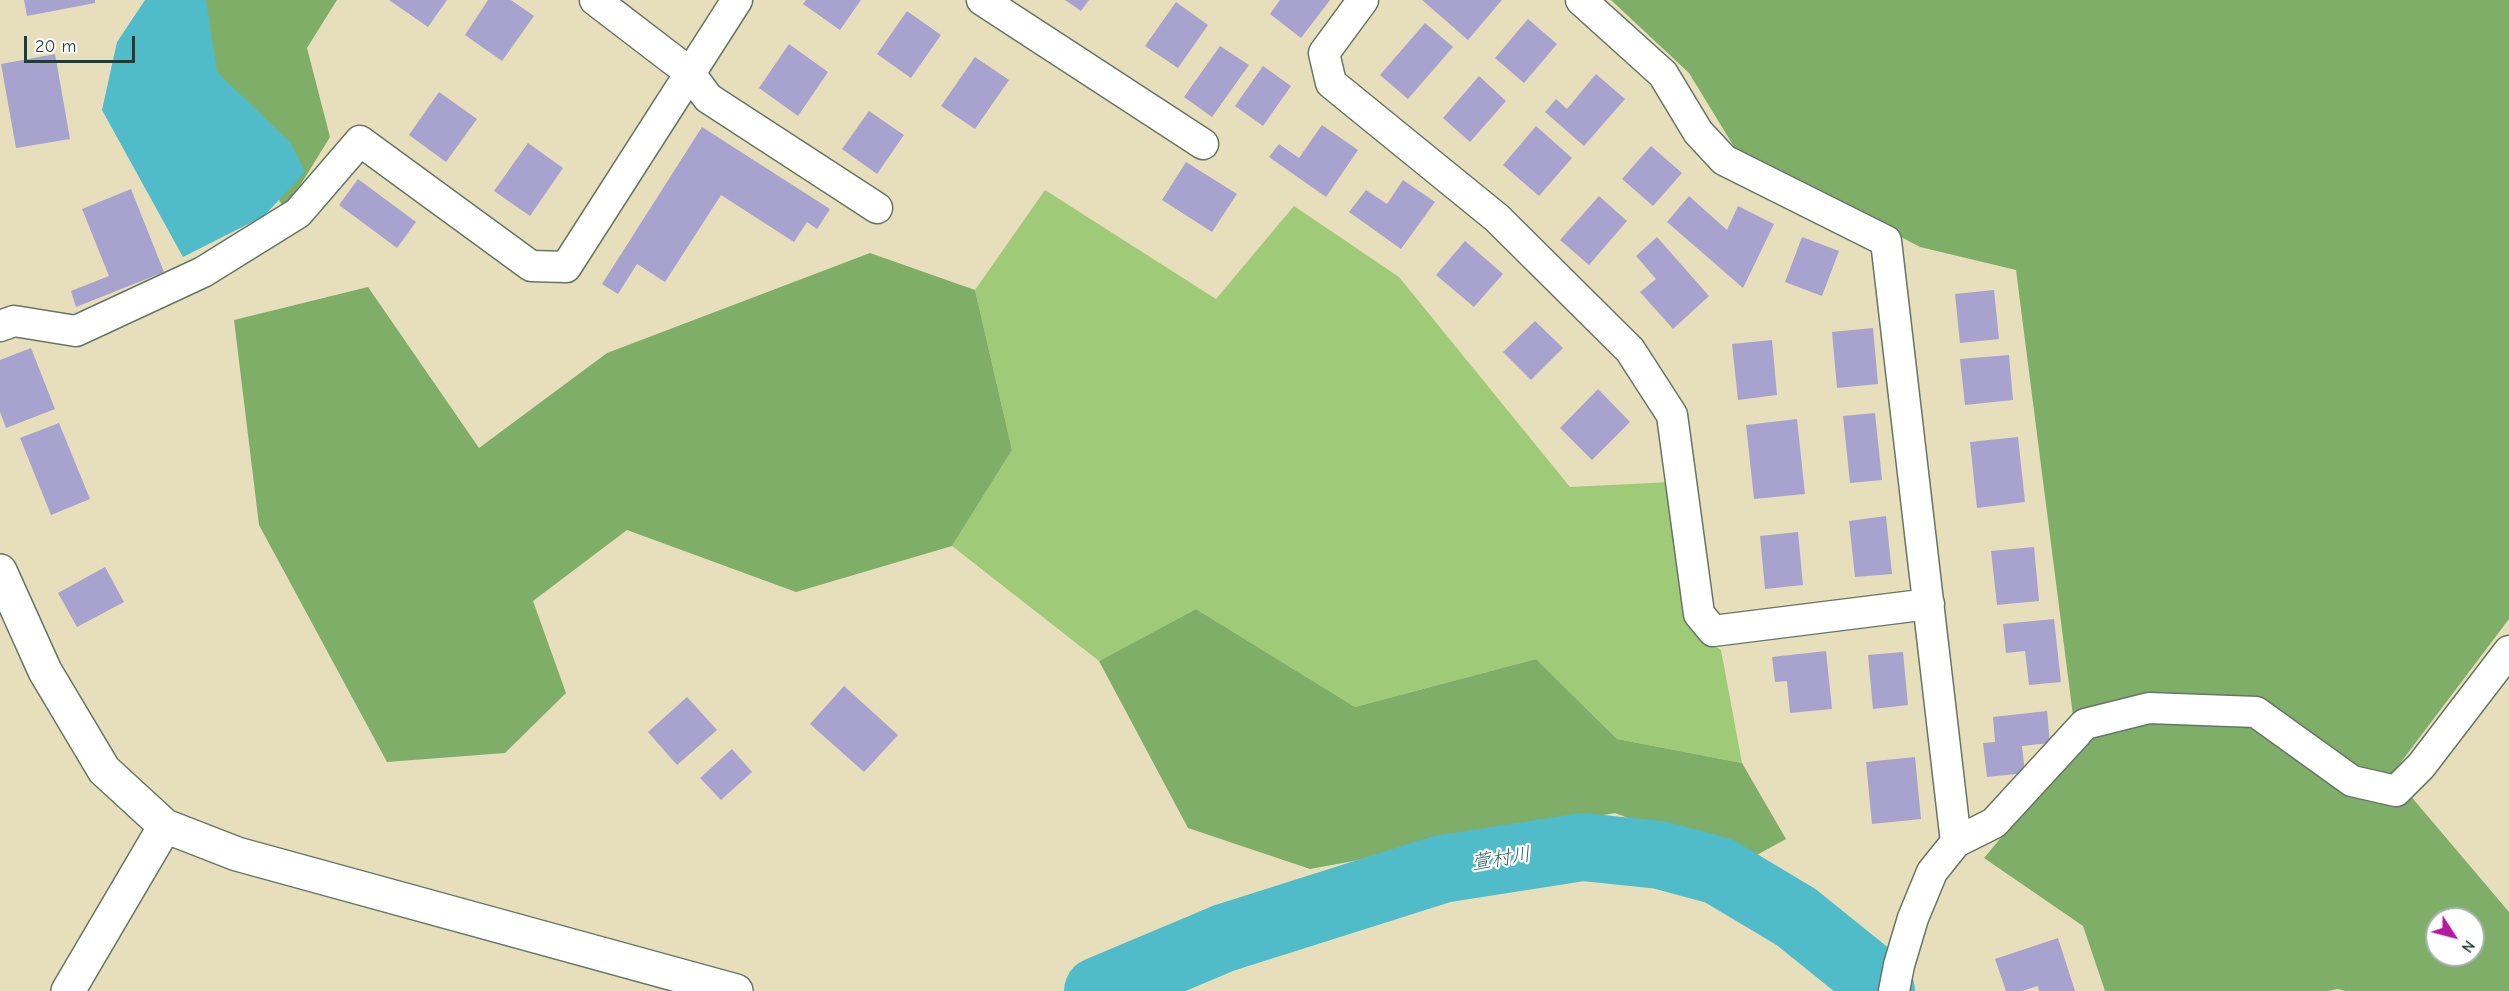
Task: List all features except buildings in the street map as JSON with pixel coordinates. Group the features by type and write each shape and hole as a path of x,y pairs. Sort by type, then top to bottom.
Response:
{"street":[{"path":"595,0 689,72 708,98 877,208"},
{"path":"0,326 14,321 76,331 203,272 298,213 360,141 531,266 566,267 737,0"},
{"path":"982,0 1203,144"},
{"path":"1363,0 1324,53 1331,83 1497,218 1630,350 1672,415 1699,614 1713,631 1929,604"},
{"path":"1581,0 1663,74 1698,132 1724,160 1886,241 1956,842"},
{"path":"0,571 45,671 104,770 165,826 237,854 736,991"},
{"path":"1896,978 1913,918 1932,872 1956,842 1994,823 2085,724 2149,708 2256,712 2352,781 2396,791 2421,766 2509,651"},
{"path":"68,991 165,826"}],"green space":[{"path":"159,0 337,0 307,48 330,137 285,210"},
{"path":"1611,0 2509,0 2509,619 2392,774 2509,912 2509,991 2345,991 2338,989 2328,991 2105,991 2083,926 1984,858 2077,747 2016,270 1920,247 1736,150 1689,73"},
{"path":"1045,190 1216,299 1294,206 1399,277 1570,487 1671,482 1691,630 1721,650 1742,763 1617,739 1536,659 1355,707 1196,609 1099,661 952,546 1012,450 975,290"},
{"path":"870,253 975,290 1012,450 952,546 796,592 627,530 533,601 566,693 505,753 387,762 259,525 234,320 368,287 479,448 607,353"},
{"path":"1196,609 1355,707 1536,659 1617,739 1742,763 1786,839 1744,862 1615,813 1310,869 1188,828 1099,661"}],"water":[{"path":"145,0 206,0 217,72 291,143 305,172 264,216 183,257 102,110 117,42"}],"waterway":[{"name":"萱村川","path":"1098,991 1224,938 1442,869 1583,847 1660,855 1719,871 1796,917 1868,975 1881,991"}]}
